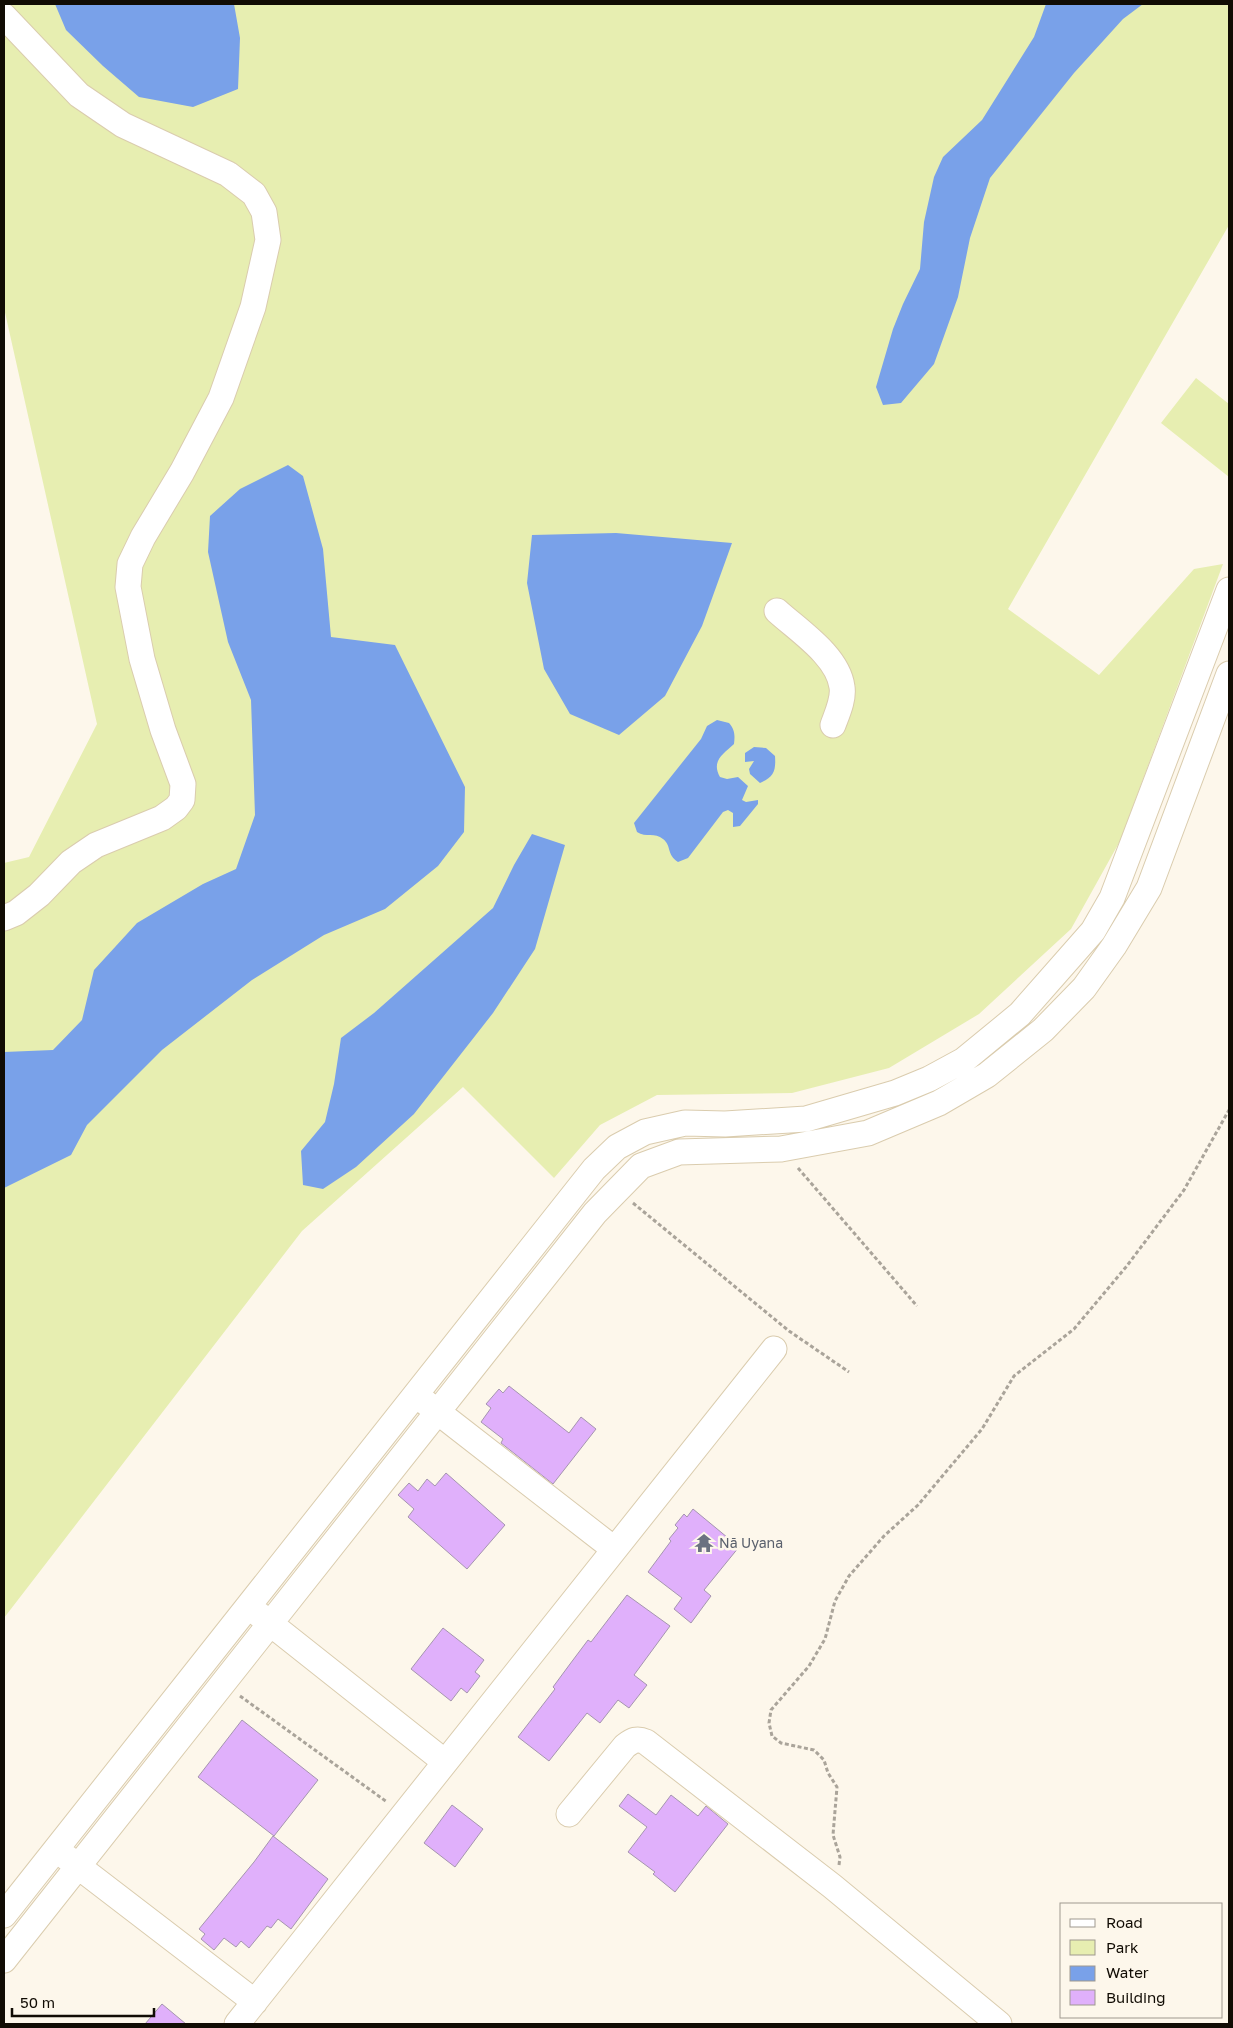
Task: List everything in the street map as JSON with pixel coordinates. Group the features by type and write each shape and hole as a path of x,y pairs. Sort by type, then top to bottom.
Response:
{"street":[{"path":"4,16 78,94 123,125 228,174 254,194 264,212 268,240 253,308 221,398 182,472 143,537 130,564 128,588 142,659 163,730 183,784 182,800 176,808 162,818 96,845 70,862 38,895 16,913 4,918"},
{"path":"4,1915 594,1169 618,1147 645,1132 685,1123 725,1124 806,1119 895,1093 930,1079 964,1060 1020,1014 1093,931 1112,898 1229,590"},
{"path":"777,611 829,658 837,671 843,688 840,708 833,725"},
{"path":"4,1960 594,1213 641,1166 680,1152 781,1149 868,1133 939,1103 987,1075 1043,1030 1084,988 1114,946 1149,888 1229,674"},
{"path":"237,2024 774,1349"},
{"path":"416,1394 614,1549"},
{"path":"248,1606 445,1762"},
{"path":"568,1814 625,1746 633,1740 640,1740 832,1886 996,2023"},
{"path":"55,1849 255,2002"}],"path":[{"path":"832,1886 838,1872 840,1857 833,1835 837,1787 828,1773 824,1760 814,1750 781,1743 772,1736 769,1723 770,1710 809,1666 825,1639 835,1601 850,1576 884,1536 918,1505 982,1429 1014,1376 1074,1329 1126,1267 1184,1190 1229,1110"},
{"path":"781,1149 917,1306"},
{"path":"618,1190 789,1331 849,1372"},
{"path":"222,1684 404,1814"}],"green space":[{"path":"4,4 1229,4 1229,225 1008,609 1099,675 1194,569 1223,564 1120,841 1071,929 979,1014 889,1068 792,1093 657,1095 600,1125 554,1178 463,1087 302,1231 4,1618 4,863 29,857 97,724 4,308"},
{"path":"1196,378 1229,404 1229,477 1161,423"}],"water":[{"path":"55,4 234,4 240,38 238,89 193,107 139,97 103,66 66,30"},
{"path":"1046,4 1143,4 1123,19 1074,73 990,178 970,238 958,297 934,364 901,403 883,405 876,387 893,329 920,269 924,222 934,177 943,157 982,120 1034,37"},
{"path":"288,465 303,476 323,549 331,637 395,645 465,787 464,832 438,866 385,909 324,935 252,980 162,1050 87,1125 71,1155 4,1188 4,1052 53,1050 82,1020 94,970 137,923 203,884 236,869 255,815 251,700 228,642 208,552 210,516 240,489"},
{"path":"616,533 732,543 702,626 665,696 619,735 570,714 544,669 527,583 532,535"},
{"path":"717,720 729,723 734,735 734,744 719,758 717,766 720,777 727,779 738,777 748,786 742,800 746,802 758,800 758,804 740,826 733,827 733,813 728,810 723,812 688,858 678,862 672,856 663,839 657,836 640,834 637,832 634,823 701,739 707,726"},
{"path":"754,747 766,748 775,756 773,773 760,783 750,774 749,769 754,761 745,762 745,753"},
{"path":"532,834 565,845 535,949 493,1013 414,1114 356,1167 323,1189 303,1185 301,1151 325,1122 334,1084 341,1038 374,1013 493,908"}],"building":[{"path":"509,1386 569,1433 581,1417 596,1429 553,1484 501,1443 503,1439 481,1422 491,1408 486,1404 499,1389 503,1393"},
{"path":"446,1473 505,1525 467,1569 408,1517 414,1509 398,1495 409,1483 418,1491 427,1479 435,1486"},
{"path":"693,1509 739,1547 704,1590 711,1596 691,1623 674,1609 682,1598 648,1572 671,1541 669,1539 678,1528 675,1525 684,1514 687,1517"},
{"path":"627,1595 670,1626 634,1675 647,1685 629,1708 618,1700 600,1723 587,1713 549,1761 518,1737 555,1689 553,1687 588,1640 591,1642"},
{"path":"443,1628 484,1660 475,1672 480,1676 467,1693 461,1688 451,1701 411,1669"},
{"path":"242,1720 318,1780 274,1836 198,1777"},
{"path":"628,1794 656,1815 671,1795 698,1816 706,1806 728,1824 675,1892 653,1874 655,1872 628,1852 647,1827 619,1806"},
{"path":"452,1805 483,1829 455,1867 424,1843"},
{"path":"273,1836 328,1879 291,1929 278,1919 271,1928 267,1926 249,1948 241,1941 236,1947 224,1938 214,1950 201,1939 205,1934 199,1929"},
{"path":"162,2004 186,2024 145,2024"}],"place":[{"name":"Nā Uyana","path":"704,1543"}]}
